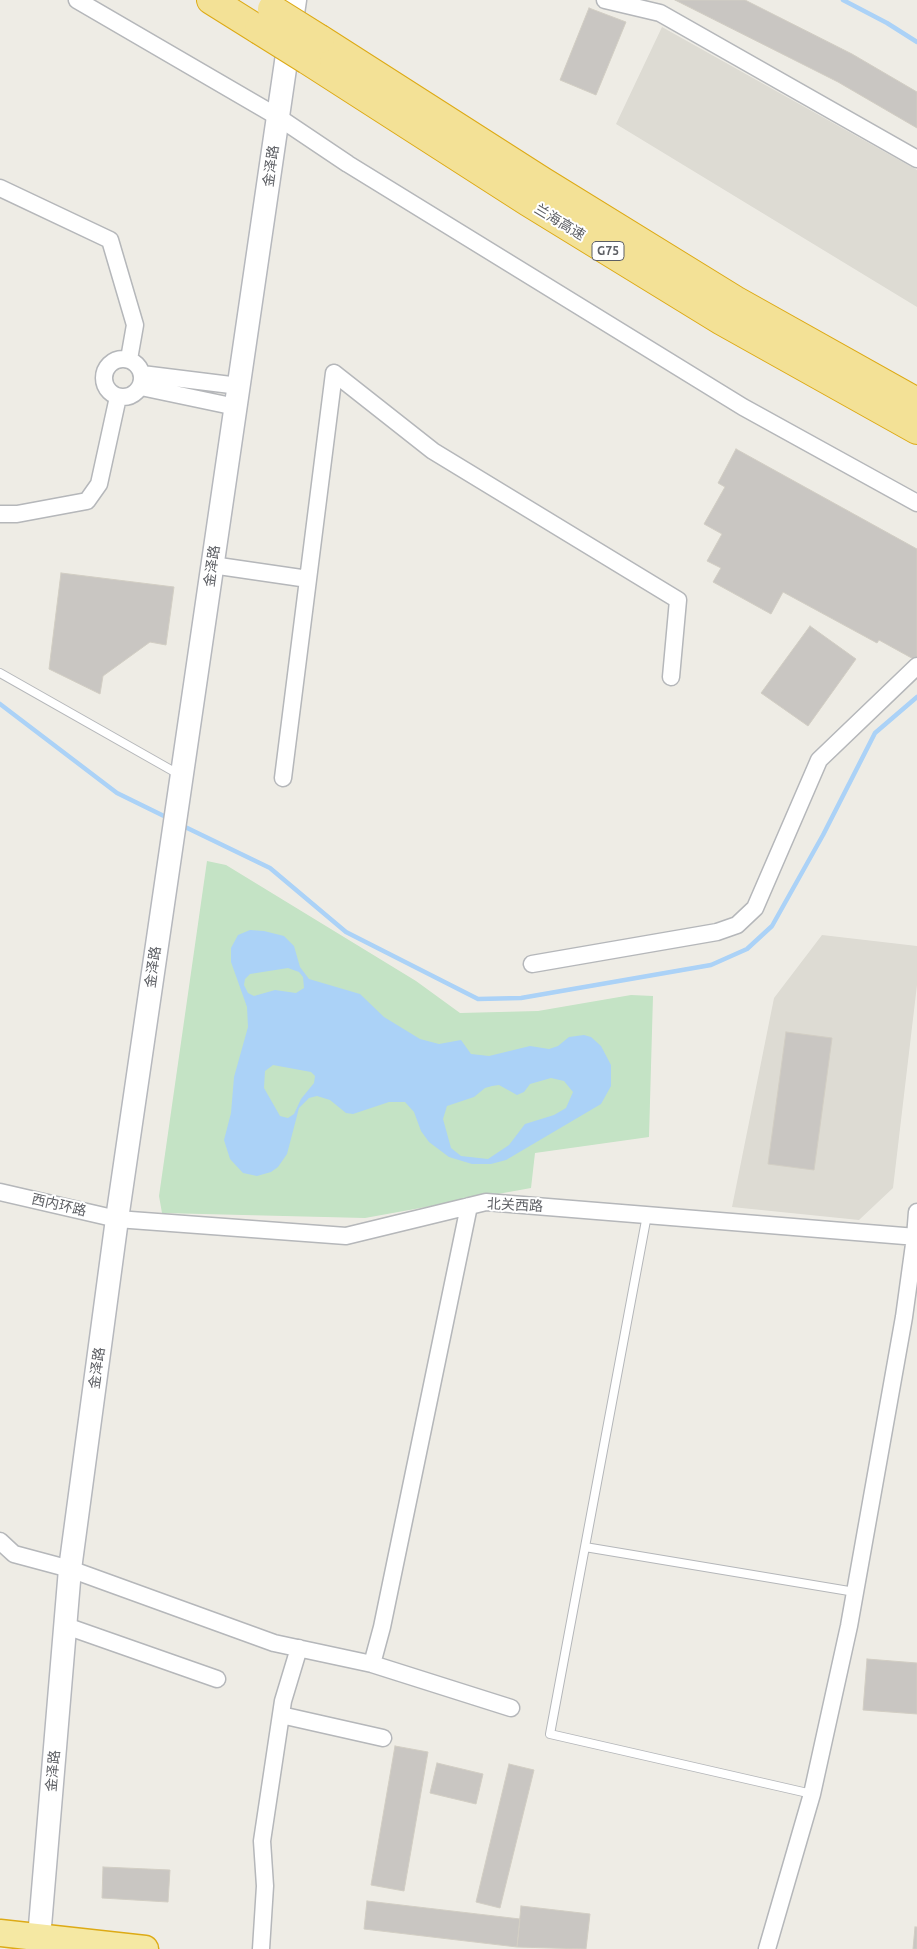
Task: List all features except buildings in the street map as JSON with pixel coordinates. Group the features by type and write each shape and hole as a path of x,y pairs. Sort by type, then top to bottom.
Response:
{"highway":[{"name":"兰海高速","path":"211,0 271,10 313,49 528,202 722,321 917,430"},
{"name":"兰海高速","path":"313,49 542,181 735,300 917,402"},
{"path":"0,1933 38,1943 145,1949"}],"main road":[{"name":"金泽路","path":"38,1943 70,1569 117,1219 278,117 271,10"}],"street":[{"path":"77,0 278,117 356,169 743,407 917,503"},
{"path":"605,0 660,13 917,159"},
{"path":"0,188 110,240 135,325 129,359"},
{"path":"129,359 140,367 141,380 131,396 118,397 107,389 104,376 106,369 115,360 129,359"},
{"path":"282,778 334,374 433,452 678,600 671,677"},
{"path":"141,380 237,396"},
{"path":"0,514 17,514 87,501 99,484 118,397"},
{"path":"212,565 308,579"},
{"path":"532,964 717,932 737,925 755,908 819,760 917,666"},
{"name":"西内环路","path":"0,1192 117,1219"},
{"name":"北关西路","path":"117,1219 346,1236 486,1202 916,1237"},
{"path":"372,1664 382,1628 469,1206"},
{"path":"768,1949 812,1794 855,1592 902,1327 916,1237 917,1212"},
{"path":"0,1541 14,1554 70,1569 274,1643 372,1664 511,1708"},
{"path":"66,1626 217,1679"},
{"path":"262,1949 265,1886 262,1841 281,1715 299,1648"},
{"path":"281,1715 383,1738"}],"lane":[{"path":"0,673 181,776"},
{"path":"647,1215 550,1734 812,1794"},
{"path":"585,1547 855,1592"}],"shaded area":[{"path":"662,27 917,170 917,307 616,124"},
{"path":"822,935 917,946 917,985 893,1188 859,1220 732,1207 774,998"}],"green space":[{"path":"207,861 226,865 416,981 460,1013 538,1011 631,995 653,996 649,1137 535,1153 531,1188 365,1218 162,1213 159,1196"}],"water":[{"path":"250,930 284,936 294,946 300,967 309,979 360,994 384,1017 420,1039 439,1044 461,1040 471,1054 489,1056 530,1046 549,1049 558,1046 569,1037 584,1035 591,1037 601,1046 611,1065 611,1086 601,1104 506,1160 491,1164 472,1164 449,1157 429,1142 421,1131 414,1112 405,1102 389,1102 353,1114 346,1113 330,1100 317,1096 309,1098 299,1108 287,1154 278,1167 271,1172 257,1176 243,1173 230,1159 224,1140 231,1113 234,1077 248,1027 247,1007 231,962 231,948 238,935","holes":["288,968 299,972 303,977 304,988 296,993 275,990 254,996 248,993 244,985 245,979 250,974","273,1065 311,1072 315,1076 314,1083 301,1099 294,1114 288,1118 280,1116 264,1088 265,1071","551,1078 564,1081 573,1092 566,1108 554,1115 525,1124 509,1145 488,1159 461,1156 451,1148 443,1119 447,1106 474,1097 485,1088 492,1086 499,1085 517,1095 524,1092 530,1084"]}],"waterway":[{"path":"843,0 887,23 917,42"},
{"path":"181,825 270,868 346,932 478,999 521,998 711,965 747,949 772,926 823,835 875,733 917,697"},
{"path":"0,704 117,793 168,818"}]}
